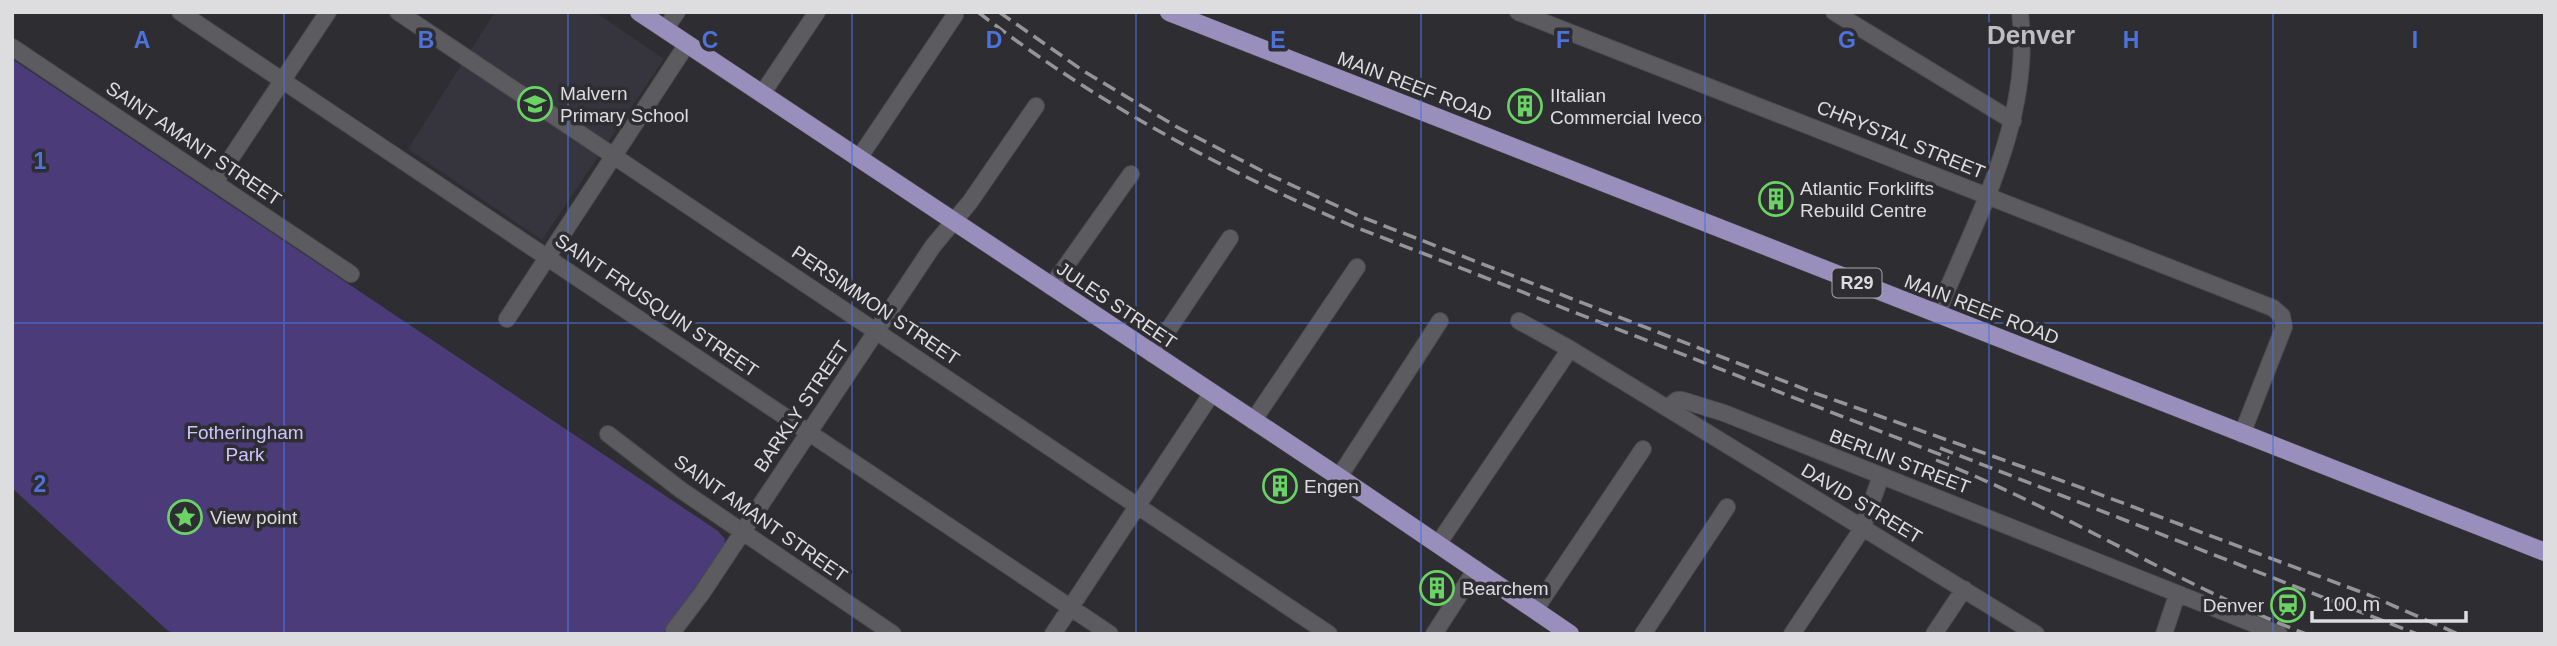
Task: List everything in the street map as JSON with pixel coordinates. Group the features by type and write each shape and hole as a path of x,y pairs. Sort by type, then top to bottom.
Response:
{"main road":[{"name":"JULES STREET","path":"639,12 1339,477 1570,634"},
{"name":"MAIN REEF ROAD","path":"1175,13 2545,552"}],"street":[{"name":"SAINT FRUSQUIN STREET","path":"180,12 1110,634"},
{"path":"215,182 328,12"},
{"name":"PERSIMMON STREET","path":"398,12 1329,634"},
{"path":"665,29 677,12"},
{"path":"762,94 817,12"},
{"name":"CHRYSTAL STREET","path":"1518,12 2268,306 2282,316 2284,327 2242,434"},
{"path":"1834,12 2012,121"},
{"path":"1937,314 2012,121 2022,79 2021,12"},
{"path":"859,158 955,15"},
{"path":"507,319 687,44"},
{"name":"SAINT AMANT STREET","path":"12,47 351,274"},
{"name":"BARKLY STREET","path":"676,632 933,246 970,202 1036,106"},
{"path":"1051,287 1131,174"},
{"path":"1152,354 1230,238"},
{"path":"1252,421 1357,267"},
{"path":"1339,477 1440,321"},
{"path":"1519,321 1667,408"},
{"path":"1437,544 1570,349"},
{"path":"1053,634 1212,393"},
{"name":"BERLIN STREET","path":"1667,408 1677,400 1700,406 2278,634"},
{"name":"DAVID STREET","path":"1667,408 2036,634"},
{"name":"SAINT AMANT STREET","path":"608,434 681,490 893,634"},
{"path":"1535,610 1643,449"},
{"path":"1792,634 1862,528 1881,476"},
{"path":"1643,634 1727,507"},
{"path":"1434,634 1476,569"},
{"path":"1934,634 1964,589"},
{"path":"2164,634 2177,594"}],"shaded area":[{"name":"Malvern Primary School","path":"495,12 595,12 664,59 542,240 408,149"}],"green space":[{"name":"Fotheringham Park","path":"12,59 718,531 725,539 724,546 663,634 174,634 167,630 12,488"}],"railway":[{"path":"978,12 1021,44 1111,103 1205,156 1301,203 1350,225 1949,458"},
{"path":"999,12 1085,72 1177,127 1272,176 1359,216 1812,392 2088,490 2369,595 2458,634"},
{"path":"1940,448 2417,634"},
{"path":"1936,460 2030,501 2212,593 2306,634"}],"place":[{"name":"Malvern Primary School","path":"535,104"},
{"name":"IItalian Commercial Iveco","path":"1525,106"},
{"name":"Atlantic Forklifts Rebuild Centre","path":"1776,199"},
{"name":"Engen","path":"1280,486"},
{"name":"View point","path":"185,517"},
{"name":"Bearchem","path":"1437,588"},
{"name":"Denver","path":"2288,605"}],"district":[{"name":"Denver","path":"2031,35"}]}
